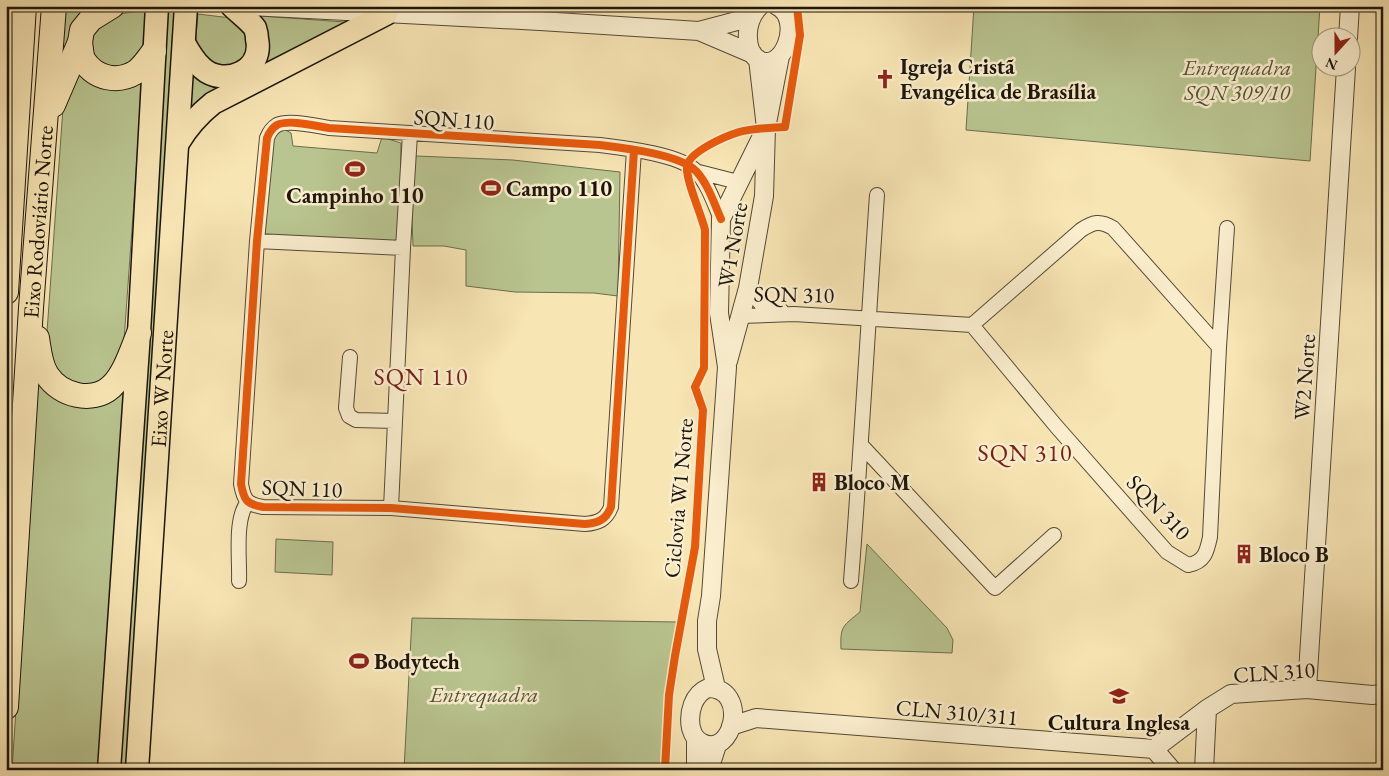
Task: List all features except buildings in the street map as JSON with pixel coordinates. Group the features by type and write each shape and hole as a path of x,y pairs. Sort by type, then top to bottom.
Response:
{"highway":[{"name":"Eixo Rodoviário Norte","path":"7,284 11,122 24,6"},
{"name":"Eixo Rodoviário Norte","path":"6,707 31,308 54,6"},
{"path":"46,120 80,42 82,30 91,19 112,6"},
{"path":"80,42 83,60 93,72 104,77 116,79 138,71 154,52"},
{"path":"31,308 43,368 47,377 61,389 73,394 88,396 98,394 110,388 120,375 140,333"}],"main road":[{"name":"Eixo W Norte","path":"109,770 140,333 158,6"},
{"name":"Eixo W Norte","path":"137,770 186,6"},
{"path":"184,43 203,69 214,75 223,77 237,76 249,68 257,52 258,44 255,29 232,6"},
{"path":"177,145 187,127 213,103 380,10"}],"street":[{"path":"247,6 380,10 699,31 768,62 772,62 780,56"},
{"path":"1349,28 1350,6"},
{"name":"W1 Norte","path":"716,688 707,649 706,621 712,596 727,366 748,288 764,196 766,128 780,56 785,48 790,28 789,19 783,8"},
{"path":"699,31 756,12"},
{"name":"W1 Norte","path":"727,366 719,313 721,219 766,128 755,57 749,46 747,33 756,12"},
{"name":"W2 Norte","path":"1307,689 1345,78"},
{"name":"SQN 110","path":"634,150 611,507 609,514 600,522 585,524 391,508 280,508 254,505 244,498 241,484 257,241 267,138 270,131 276,125 286,123 410,134 600,145 634,150 664,156 687,165 695,171 707,187 721,219"},
{"path":"391,508 402,248 410,134"},
{"name":"SQN 110","path":"695,171 738,182 764,196"},
{"path":"851,581 862,446 868,318 877,195"},
{"path":"972,325 1090,223 1105,222 1113,228 1219,347"},
{"name":"SQN 310","path":"719,313 741,316 794,314 972,325 1110,489 1167,552 1188,565 1198,562 1205,555 1210,536 1219,347 1228,228"},
{"path":"257,241 402,248"},
{"path":"748,288 761,304 794,314"},
{"path":"350,357 347,398 348,413 352,419 395,421"},
{"path":"862,446 996,588 1054,534"},
{"path":"239,581 240,519 244,506 248,502"},
{"name":"W1 Norte","path":"697,697 707,649"},
{"path":"708,688 716,688 729,697 732,707 731,726 722,742 717,745 705,744 696,739 692,733 690,723 694,702 701,691 708,688"},
{"name":"CLN 310","path":"1154,749 1207,709 1231,694 1307,689 1372,695 1383,694"},
{"name":"CLN 310/311","path":"732,707 756,718 1154,749"},
{"path":"1204,770 1207,709"},
{"name":"CLN 310/311","path":"731,726 756,718"},
{"path":"696,739 696,770"},
{"path":"709,770 717,745"},
{"path":"1154,749 1172,770"}],"green space":[{"path":"6,6 15,6 9,100 6,95"},
{"path":"62,6 106,6 58,75"},
{"path":"167,6 177,6 126,770 117,770"},
{"path":"901,6 969,6 968,10"},
{"name":"Entrequadra SQN 309/10","path":"974,6 1320,6 1319,28 1312,28 1312,78 1315,78 1310,161 966,130"},
{"path":"147,10 145,50 131,70 94,65 86,40 112,15"},
{"path":"198,14 231,18 245,24 251,52 223,73 195,48"},
{"path":"248,15 358,23 186,120 188,59 247,75"},
{"path":"78,59 143,74 123,355 97,388 58,379 46,346 64,94"},
{"path":"284,129 291,133 293,146 377,153 382,137 401,143 399,245 263,235 271,142 274,134"},
{"path":"416,156 513,160 620,172 618,296 594,293 515,292 466,286 466,250 444,246 413,246 411,192"},
{"path":"38,375 50,390 128,381 103,770 12,770"},
{"path":"276,539 333,542 332,575 275,572"},
{"path":"867,544 947,628 953,640 952,653 841,649 841,635 844,627 860,612"},
{"name":"Entrequadra","path":"412,618 677,622 679,654 671,707 668,770 404,770"}],"cycle path":[{"name":"Ciclovia W1 Norte","path":"665,770 669,695 695,547 703,410 695,387 704,368 705,230 689,180 687,167 689,161 700,150 726,137 750,130 785,127 800,35 797,6"},
{"path":"634,150 611,507 604,518 598,522 585,524 391,508 263,507 249,503 243,494 241,484 257,241 267,138 277,125 295,123 329,128 600,145 623,148 651,153 677,160 696,171 707,188 721,219"}],"place":[{"name":"Igreja Cristã Evangélica de Brasília","path":"885,79"},
{"name":"Campinho 110","path":"355,169"},
{"name":"Campo 110","path":"491,188"},
{"name":"Bloco M","path":"819,482"},
{"name":"Bloco B","path":"1244,554"},
{"name":"Bodytech","path":"359,661"},
{"name":"Cultura Inglesa","path":"1119,696"}],"district":[{"name":"SQN 110","path":"421,377"},
{"name":"SQN 310","path":"1025,453"}]}
